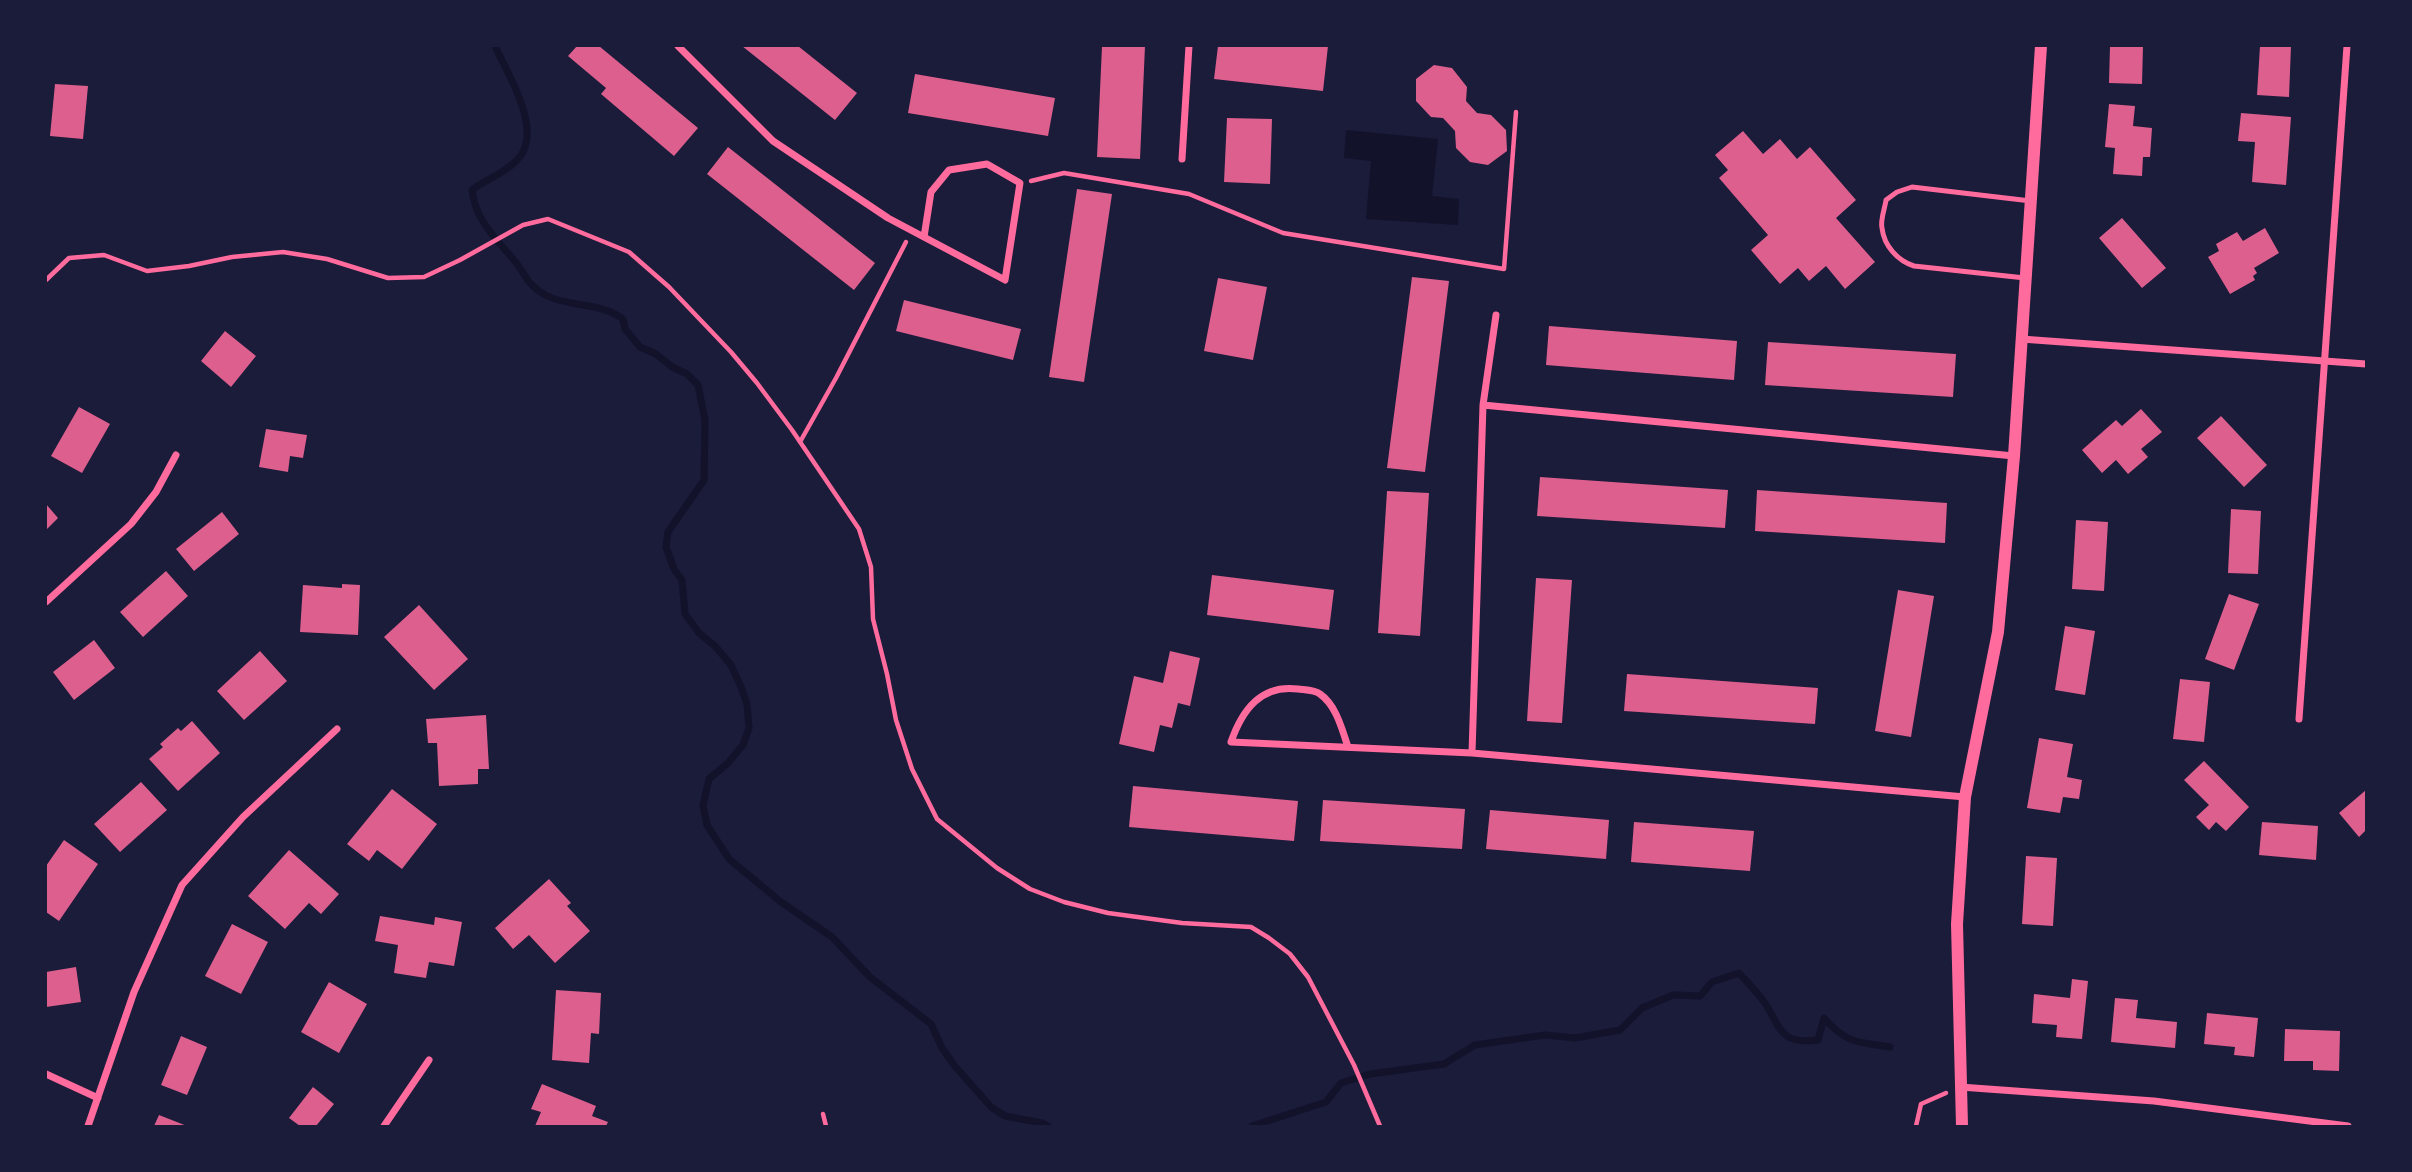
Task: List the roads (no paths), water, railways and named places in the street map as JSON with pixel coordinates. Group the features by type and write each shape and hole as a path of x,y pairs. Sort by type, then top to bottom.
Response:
{"street":[{"path":"678,46 773,141 888,218 1005,280 1020,183 987,164 949,170 931,192 924,237"},
{"path":"1182,159 1189,46"},
{"path":"1962,1126 1957,923 1965,797 1998,632 2014,456 2041,46"},
{"path":"2299,719 2347,46"},
{"path":"1472,753 1483,405 1496,315"},
{"path":"2021,339 2367,364"},
{"path":"1483,405 2014,456"},
{"path":"46,602 131,524 156,492 176,455"},
{"path":"1348,747 1339,720 1330,704 1318,692 1286,688 1261,696 1239,718 1231,741 1322,746 1472,753 1965,797"},
{"path":"88,1126 134,992 182,885 243,817 337,729"},
{"path":"384,1126 429,1060"},
{"path":"46,1073 98,1098"},
{"path":"1959,1087 2154,1101 2348,1126"}],"lane":[{"path":"2025,278 1914,266 1900,262 1882,229 1886,200 1897,192 1912,187 2031,201"}],"waterway":[{"path":"495,46 521,103 527,134 525,148 517,160 472,190 482,219 539,291 564,302 613,313 623,319 625,329 640,347 687,374 698,385 705,420 704,480 668,532 666,547 674,569 682,580 685,614 699,633 715,646 731,665 747,704 749,728 743,745 728,763 709,779 703,805 707,825 729,859 781,902 832,937 870,977 931,1024 942,1048 954,1065 991,1107 1005,1116 1048,1126"},
{"path":"1252,1126 1326,1102 1341,1083 1370,1074 1444,1064 1475,1045 1545,1035 1575,1038 1620,1030 1642,1008 1673,995 1700,996 1712,982 1739,973 1762,999 1779,1027 1789,1037 1796,1040 1818,1040 1824,1018 1847,1037 1890,1047"}]}
